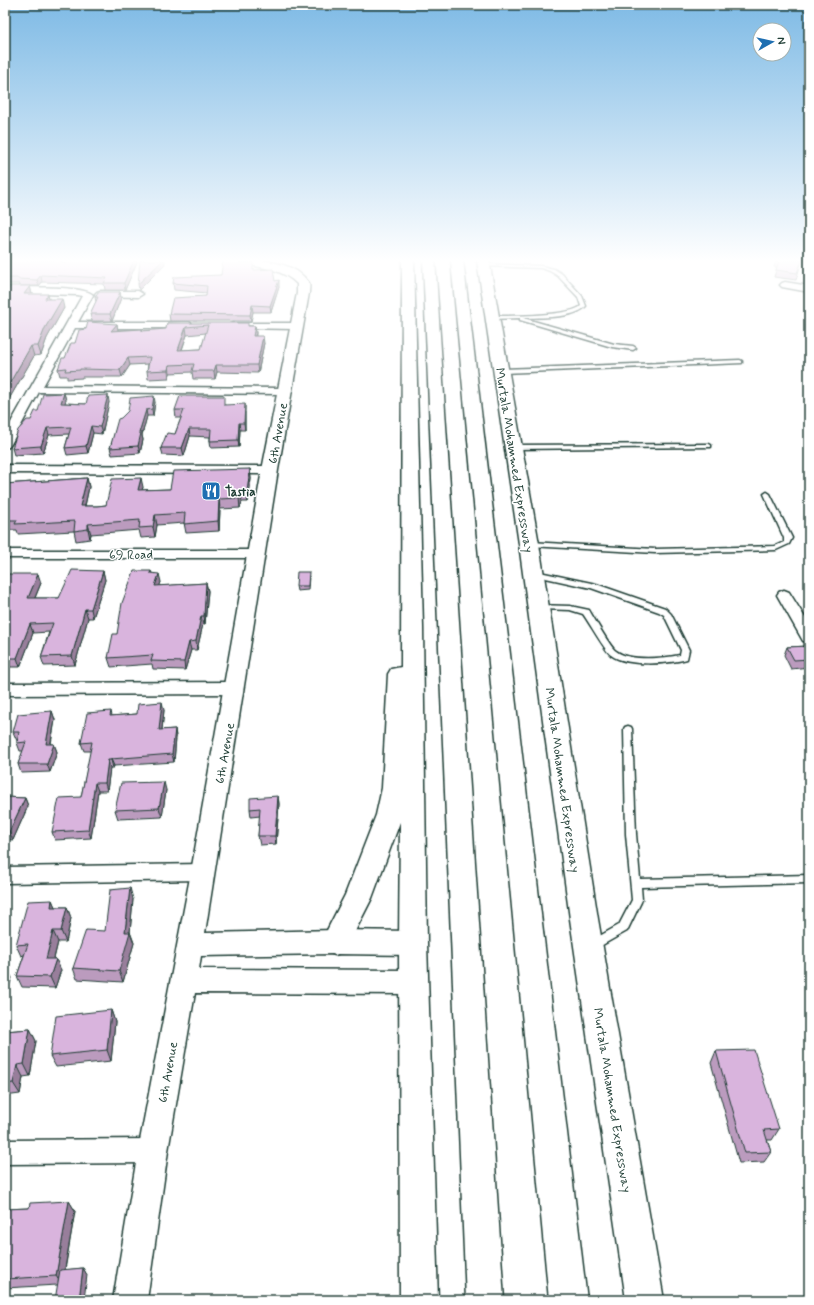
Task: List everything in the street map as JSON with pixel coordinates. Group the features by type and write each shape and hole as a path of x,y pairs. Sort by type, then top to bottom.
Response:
{"highway":[{"path":"412,321 412,943 419,1300"},
{"path":"416,321 484,1300"},
{"path":"463,321 568,1300"},
{"name":"Murtala Mohammed Expressway","path":"492,321 529,544 589,947 645,1300"},
{"path":"335,942 358,898 372,865 389,815 395,788 397,703 401,660 412,627"}],"street":[{"path":"5,444 74,321"},
{"name":"6th Avenue","path":"130,1300 153,1151 235,688 270,470 297,321"},
{"path":"72,325 196,326"},
{"path":"227,326 296,326"},
{"path":"37,389 285,390"},
{"path":"5,469 270,470"},
{"name":"69 Road","path":"5,554 256,554"},
{"path":"784,595 809,637"},
{"path":"5,688 235,688"},
{"path":"5,875 203,872"},
{"path":"190,945 335,942 412,943"},
{"path":"184,981 413,982"},
{"path":"5,1152 153,1151"}],"lane":[{"path":"527,321 614,346 633,348"},
{"path":"501,371 740,362"},
{"path":"513,447 709,446"},
{"path":"529,544 656,551 776,548 787,543 788,538 767,494"},
{"path":"533,573 593,586 662,610 667,614 685,650 684,657 668,660 628,660 613,653 586,612 570,608 538,607"},
{"path":"589,947 623,928 638,900 631,834 628,729"},
{"path":"636,883 809,879"}],"building":[{"path":"5,321 49,321 38,346 31,346 5,391"},
{"path":"88,322 117,324 111,331 166,329 167,323 248,323 248,326 255,326 253,336 263,336 257,365 216,365 214,371 192,371 194,364 169,365 168,370 147,371 150,357 128,358 120,370 80,369 65,371 66,368 58,369 62,358 65,358 71,343 75,343 79,330 86,329","holes":["208,325 201,349 178,350 186,327"]},
{"path":"64,393 61,403 86,404 88,396 108,395 100,427 91,426 86,446 65,448 71,427 47,428 41,446 12,448 18,430 27,420 31,420 35,411 38,411 43,394"},
{"path":"154,396 152,409 146,410 139,433 141,433 138,446 110,448 118,419 128,411 130,398"},
{"path":"180,396 224,396 224,405 245,404 244,423 239,423 238,440 210,441 211,429 189,429 182,448 161,448 167,433 175,434 184,410 175,410"},
{"path":"250,469 247,492 241,493 239,498 219,499 218,521 184,524 185,513 155,515 153,527 139,528 140,520 88,524 88,529 74,531 75,521 15,524 17,520 5,520 5,484 87,478 80,506 97,506 106,505 112,479 141,478 138,490 170,489 173,471"},
{"path":"72,570 103,571 91,609 85,609 72,656 41,657 53,623 30,624 17,658 5,658 5,618 7,614 5,614 5,596 8,591 5,591 5,574 38,574 28,598 59,598"},
{"path":"134,571 151,571 150,573 159,574 155,586 206,583 204,616 201,616 196,641 189,642 184,662 151,661 153,655 108,658 113,634 117,634 122,603"},
{"path":"297,572 309,572 308,586 296,586"},
{"path":"809,646 809,659 794,660 787,647"},
{"path":"162,702 159,730 175,729 172,754 108,760 105,783 95,783 88,830 52,832 59,798 81,797 92,742 81,743 87,713 111,711 110,716 137,714 138,704"},
{"path":"52,711 46,744 54,744 47,764 18,764 26,742 17,743 19,732 13,732 18,714"},
{"path":"164,782 159,808 115,810 121,783"},
{"path":"278,796 275,836 258,836 260,808 250,809 250,798"},
{"path":"5,797 25,798 9,832 5,831"},
{"path":"130,888 125,932 130,932 119,971 73,968 86,930 105,931 110,890"},
{"path":"52,900 51,907 67,907 61,931 53,931 46,959 56,959 50,977 17,976 28,944 16,945 28,901"},
{"path":"5,974 10,974 5,988"},
{"path":"111,1010 107,1050 50,1056 56,1016"},
{"path":"30,1029 24,1064 17,1065 13,1083 5,1084 5,1031"},
{"path":"754,1050 779,1129 764,1130 771,1152 745,1153 716,1051"},
{"path":"69,1201 56,1276 5,1279 5,1209 29,1208 30,1203"},
{"path":"83,1268 79,1300 55,1300 60,1270"}],"place":[{"name":"Tastia","path":"211,491"}]}
